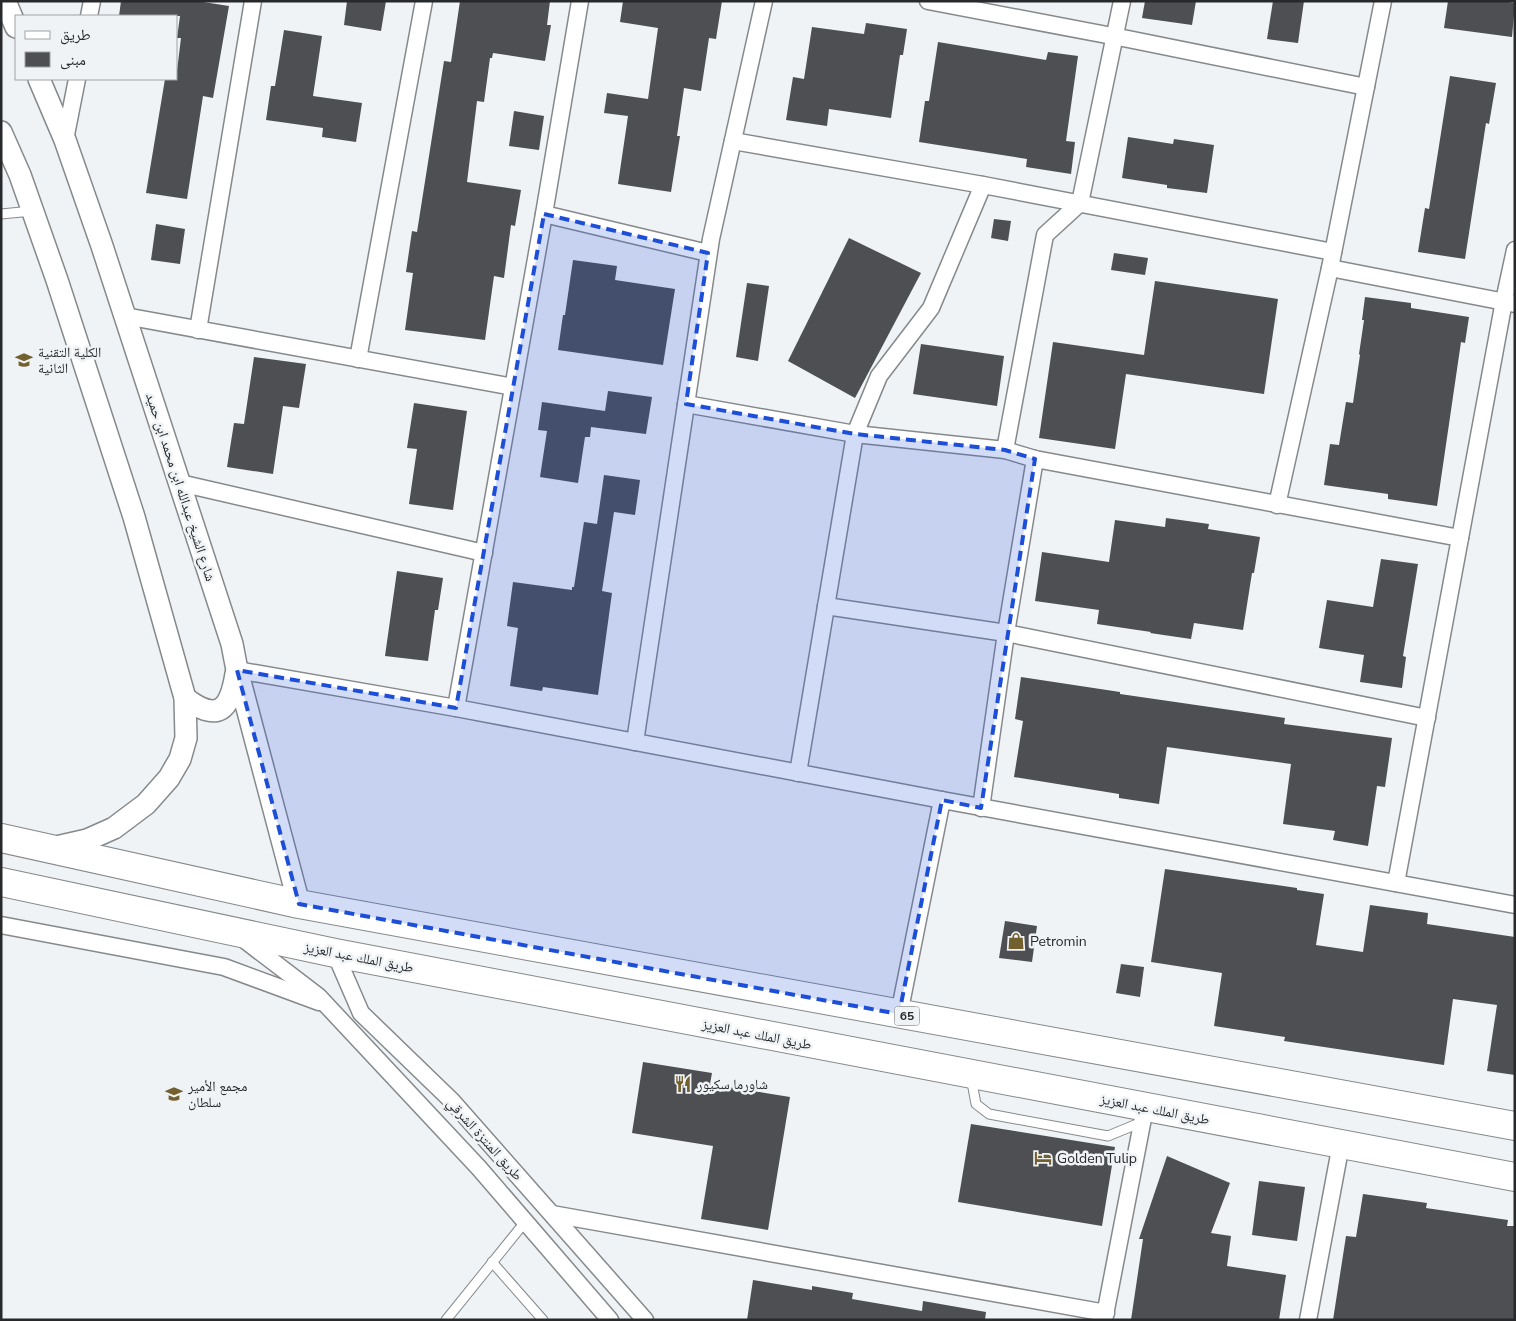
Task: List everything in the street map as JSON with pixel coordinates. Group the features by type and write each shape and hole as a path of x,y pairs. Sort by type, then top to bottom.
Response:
{"highway":[{"path":"1,838 299,904"},
{"name":"طريق الملك عبد العزيز","path":"1,882 335,953 970,1074 1143,1115 1340,1144 1515,1177"},
{"name":"65","path":"299,904 1515,1126"}],"street":[{"path":"5,1 15,25"},
{"path":"89,15 92,1"},
{"path":"198,330 253,1"},
{"path":"358,359 424,1"},
{"path":"456,708 514,387 580,1"},
{"path":"635,742 708,253 764,1"},
{"path":"928,1 1116,36 1366,87"},
{"path":"1005,450 1046,235 1080,203 1122,1"},
{"path":"1276,505 1330,268 1383,1"},
{"name":"شارع الشيخ عبدالله ابن محمد ابن حميد","path":"39,80 65,140 126,316 232,644 237,670 299,904"},
{"path":"65,140 77,80"},
{"path":"1,132 20,175 57,280 134,517 185,698 186,738 180,759 169,778 146,804 114,828 87,840 49,849"},
{"path":"733,141 983,185 1333,252"},
{"path":"798,773 855,434 879,376 931,308 983,185"},
{"path":"544,214 708,253"},
{"path":"1396,883 1460,538 1509,302 1515,250"},
{"path":"1330,268 1509,302"},
{"path":"126,316 514,387"},
{"path":"686,404 855,434 1005,450 1035,459 1460,538"},
{"path":"981,808 1006,633 1035,459"},
{"path":"180,483 484,553"},
{"path":"826,606 1006,633 1427,718"},
{"path":"185,698 198,708 207,711 214,712 222,708 230,700 234,691 237,670 456,708 981,808 1515,905"},
{"path":"899,1014 942,800"},
{"path":"1,925 224,967 327,1005"},
{"path":"235,932 327,1005 472,1160 610,1320"},
{"name":"طريق المنتزة الشرقي","path":"335,953 361,1013 452,1101 645,1320"},
{"path":"552,1214 1105,1316 1143,1115"},
{"path":"1308,1320 1340,1144"}],"lane":[{"path":"1,214 32,211"},
{"path":"970,1074 976,1104 989,1114 1108,1136 1143,1115"},
{"path":"446,1320 525,1222"},
{"path":"492,1262 543,1320"}],"highlighted area":[{"path":"544,214 708,253 686,404 855,434 1005,450 1035,459 981,808 942,800 899,1014 299,904 237,670 456,708"}],"building":[{"path":"121,1 197,1 229,6 213,98 203,96 187,199 146,193 165,80 178,80 181,38 178,38 180,16 119,15"},
{"path":"347,1 386,1 381,31 344,25"},
{"path":"460,1 550,1 547,25 551,25 545,61 493,53 492,58 490,58 484,102 477,101 467,182 521,190 515,226 511,225 504,278 494,276 485,340 405,330 413,273 406,272 412,231 417,232 444,61 451,62"},
{"path":"623,1 722,1 716,39 709,38 701,91 684,88 677,136 680,136 671,192 618,184 628,116 604,113 607,93 648,99 658,28 620,22"},
{"path":"1145,1 1196,1 1192,25 1142,18"},
{"path":"1273,1 1304,1 1298,43 1267,39"},
{"path":"1448,1 1504,1 1515,3 1512,37 1444,28"},
{"path":"866,23 907,29 903,55 900,55 891,118 829,109 827,126 786,120 793,77 804,79 812,27 864,34"},
{"path":"284,30 322,36 313,96 362,103 356,142 322,137 323,128 266,120 271,86 275,86"},
{"path":"938,42 1046,60 1048,52 1078,56 1066,141 1075,142 1071,174 1026,167 1027,159 919,142 925,101 929,101"},
{"path":"1450,76 1496,83 1489,124 1486,123 1465,259 1418,252 1425,208 1429,209"},
{"path":"514,111 544,116 539,150 509,146"},
{"path":"1128,137 1173,144 1174,139 1214,145 1207,193 1167,188 1167,185 1122,178"},
{"path":"994,219 1011,221 1008,241 991,238"},
{"path":"156,224 185,229 180,264 151,260"},
{"path":"849,238 921,273 855,398 788,361"},
{"path":"1114,253 1148,258 1145,275 1111,270"},
{"path":"573,260 617,266 615,280 675,289 663,365 558,350"},
{"path":"1155,281 1278,299 1264,394 1126,374 1115,449 1039,438 1053,342 1144,355"},
{"path":"747,283 769,286 758,361 736,357"},
{"path":"1365,297 1411,303 1411,308 1469,317 1465,343 1461,342 1437,506 1388,499 1388,494 1324,485 1330,444 1339,445 1346,402 1353,403 1364,320 1362,320"},
{"path":"921,344 1004,356 997,406 913,394"},
{"path":"254,357 306,364 299,408 283,406 273,474 227,467 234,423 244,424"},
{"path":"608,391 652,397 646,434 591,427 590,437 585,437 578,483 540,477 547,431 538,430 542,402 605,411"},
{"path":"414,403 467,411 453,510 409,504 417,449 407,448"},
{"path":"604,475 640,480 635,515 614,512 602,591 612,593 598,695 543,687 542,691 510,686 518,628 507,626 513,582 572,590 584,522 597,524"},
{"path":"1166,518 1209,524 1208,529 1260,537 1243,630 1194,623 1191,639 1097,624 1099,610 1035,601 1042,552 1109,562 1115,520 1165,527"},
{"path":"1381,559 1418,564 1403,656 1406,657 1402,688 1360,682 1364,655 1319,648 1327,600 1373,607"},
{"path":"397,571 443,578 438,610 435,610 428,661 385,656"},
{"path":"1021,677 1120,692 1120,694 1285,718 1284,724 1392,738 1385,787 1377,786 1368,846 1333,840 1335,831 1283,824 1291,764 1167,747 1159,804 1119,798 1119,794 1014,777 1023,721 1015,719"},
{"path":"1165,869 1297,888 1297,890 1324,894 1316,945 1363,952 1370,905 1428,913 1427,924 1515,937 1515,1075 1487,1071 1497,1005 1453,999 1444,1065 1284,1041 1285,1037 1214,1026 1222,973 1151,962"},
{"path":"1005,921 1037,926 1032,962 999,958"},
{"path":"1121,964 1144,967 1140,997 1116,993"},
{"path":"643,1062 712,1073 710,1084 790,1097 768,1230 701,1219 713,1146 632,1133"},
{"path":"971,1124 1115,1147 1102,1226 958,1202"},
{"path":"1167,1156 1230,1183 1211,1233 1231,1236 1227,1266 1286,1275 1279,1320 1131,1320 1143,1239 1139,1239"},
{"path":"1259,1181 1305,1187 1297,1241 1252,1235"},
{"path":"1363,1194 1427,1203 1426,1208 1508,1220 1507,1226 1515,1226 1515,1320 1333,1320 1346,1236 1356,1237"},
{"path":"753,1280 812,1290 812,1286 853,1293 852,1299 922,1311 923,1301 986,1312 985,1320 747,1320"}],"place":[{"name":"الكلية التقنية الثانية","path":"24,360"},
{"name":"Petromin","path":"1016,941"},
{"name":"شاورما سكيور","path":"683,1084"},
{"name":"مجمع الأمير سلطان","path":"174,1094"},
{"name":"Golden Tulip","path":"1043,1158"}]}
